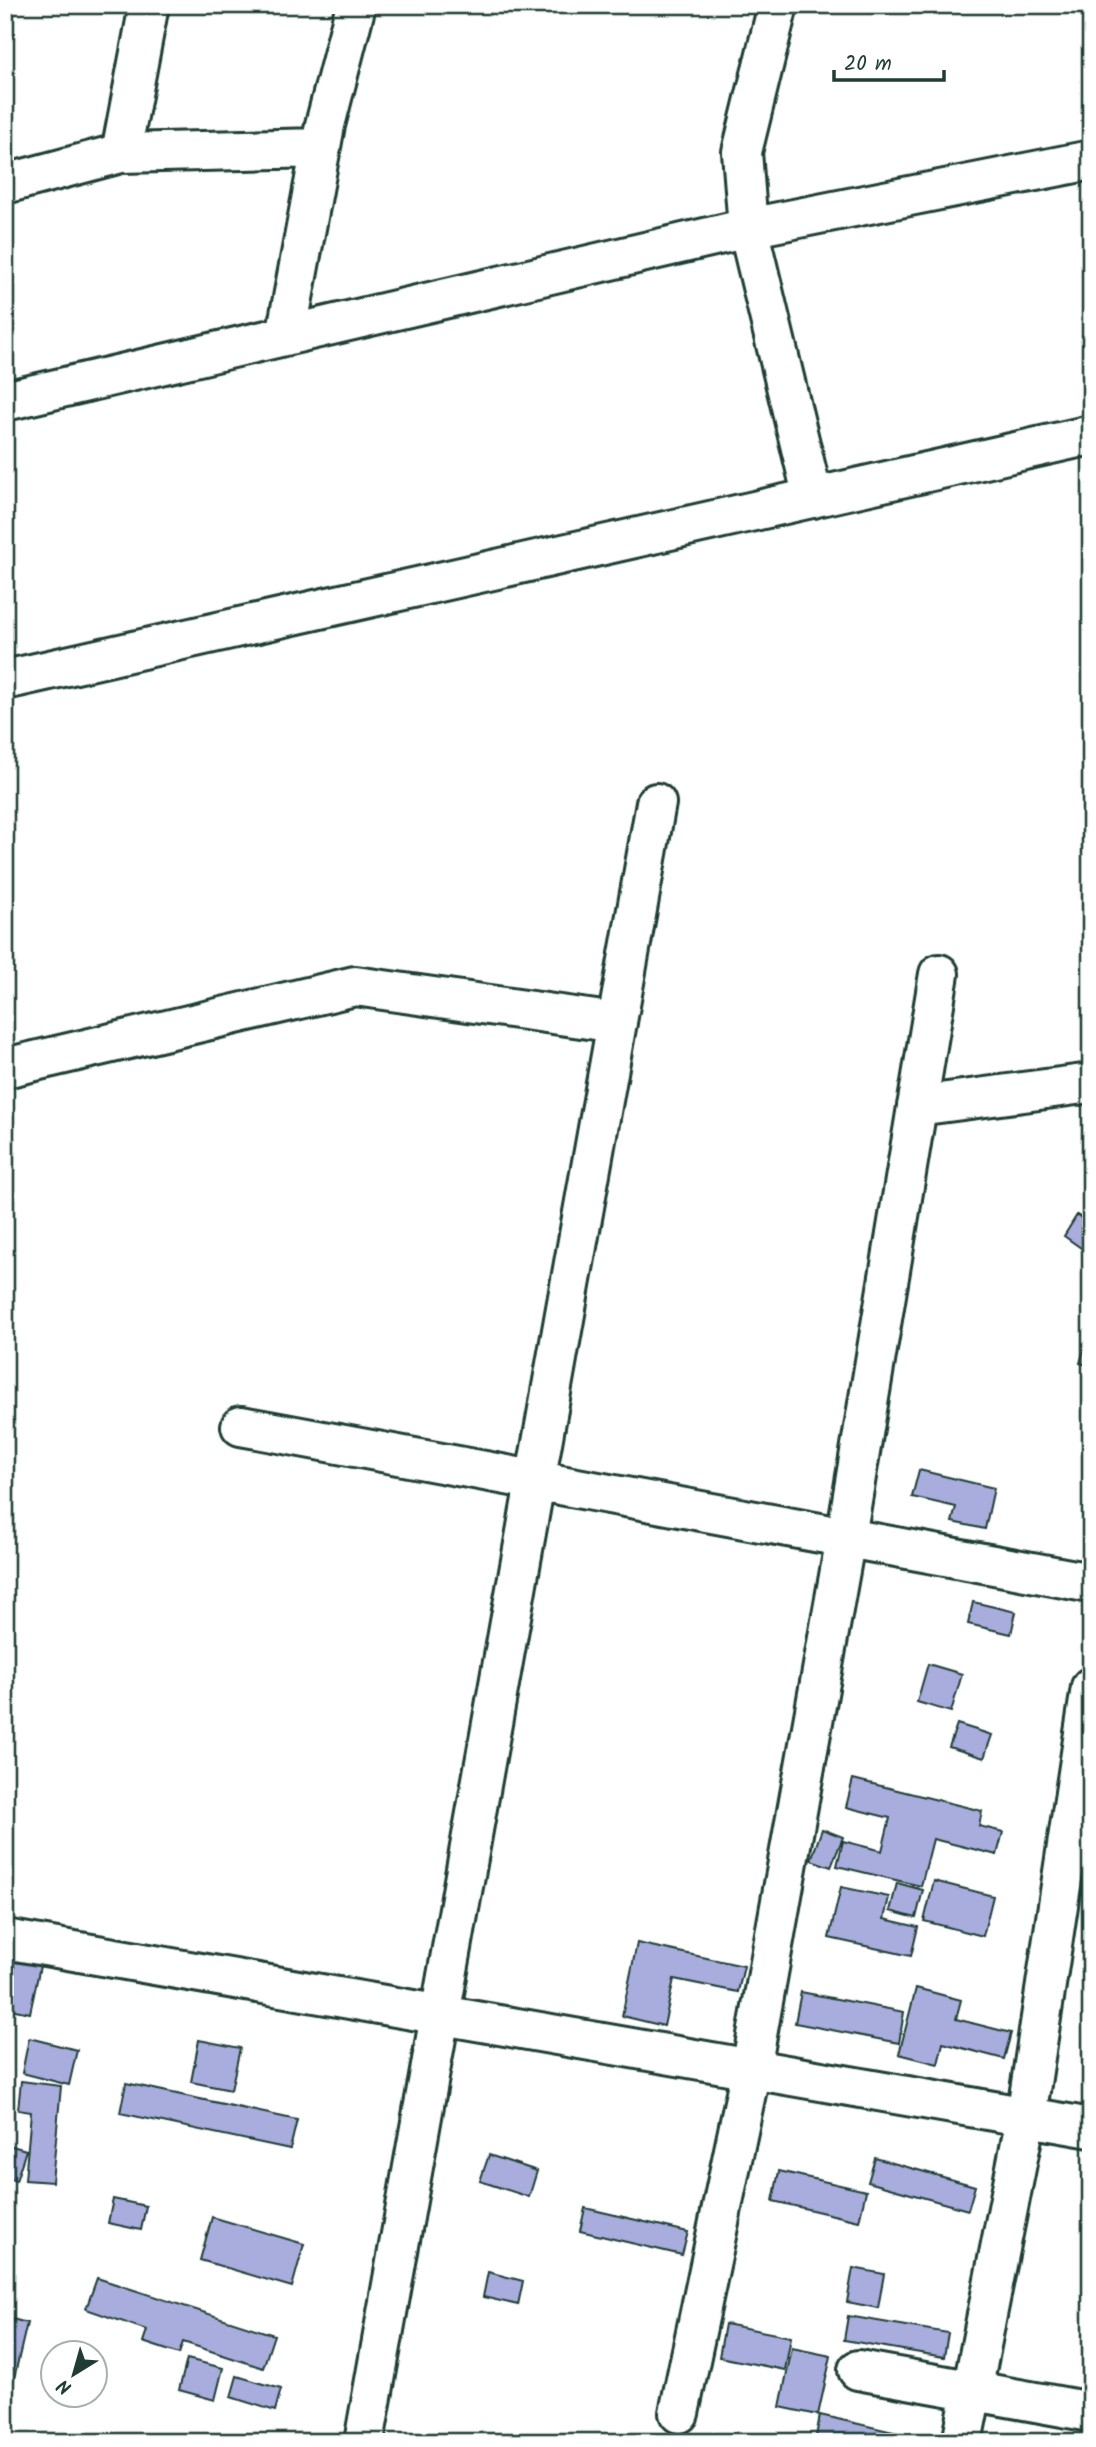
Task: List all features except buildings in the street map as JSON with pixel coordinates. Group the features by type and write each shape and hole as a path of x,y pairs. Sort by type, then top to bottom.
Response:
{"street":[{"path":"121,153 149,5"},
{"path":"286,336 320,148 356,5"},
{"path":"778,5 742,152 748,228 813,498"},
{"path":"5,184 121,153 320,148"},
{"path":"5,401 748,228 1091,160"},
{"path":"5,680 1091,435"},
{"path":"364,2442 656,803"},
{"path":"679,2413 751,2069 846,1537 939,974"},
{"path":"5,1068 355,986 617,1023"},
{"path":"916,1107 1091,1083"},
{"path":"241,1426 1091,1583"},
{"path":"962,2442 1077,1856 1091,1686"},
{"path":"5,1939 1091,2128"},
{"path":"858,2370 1091,2412"}]}
